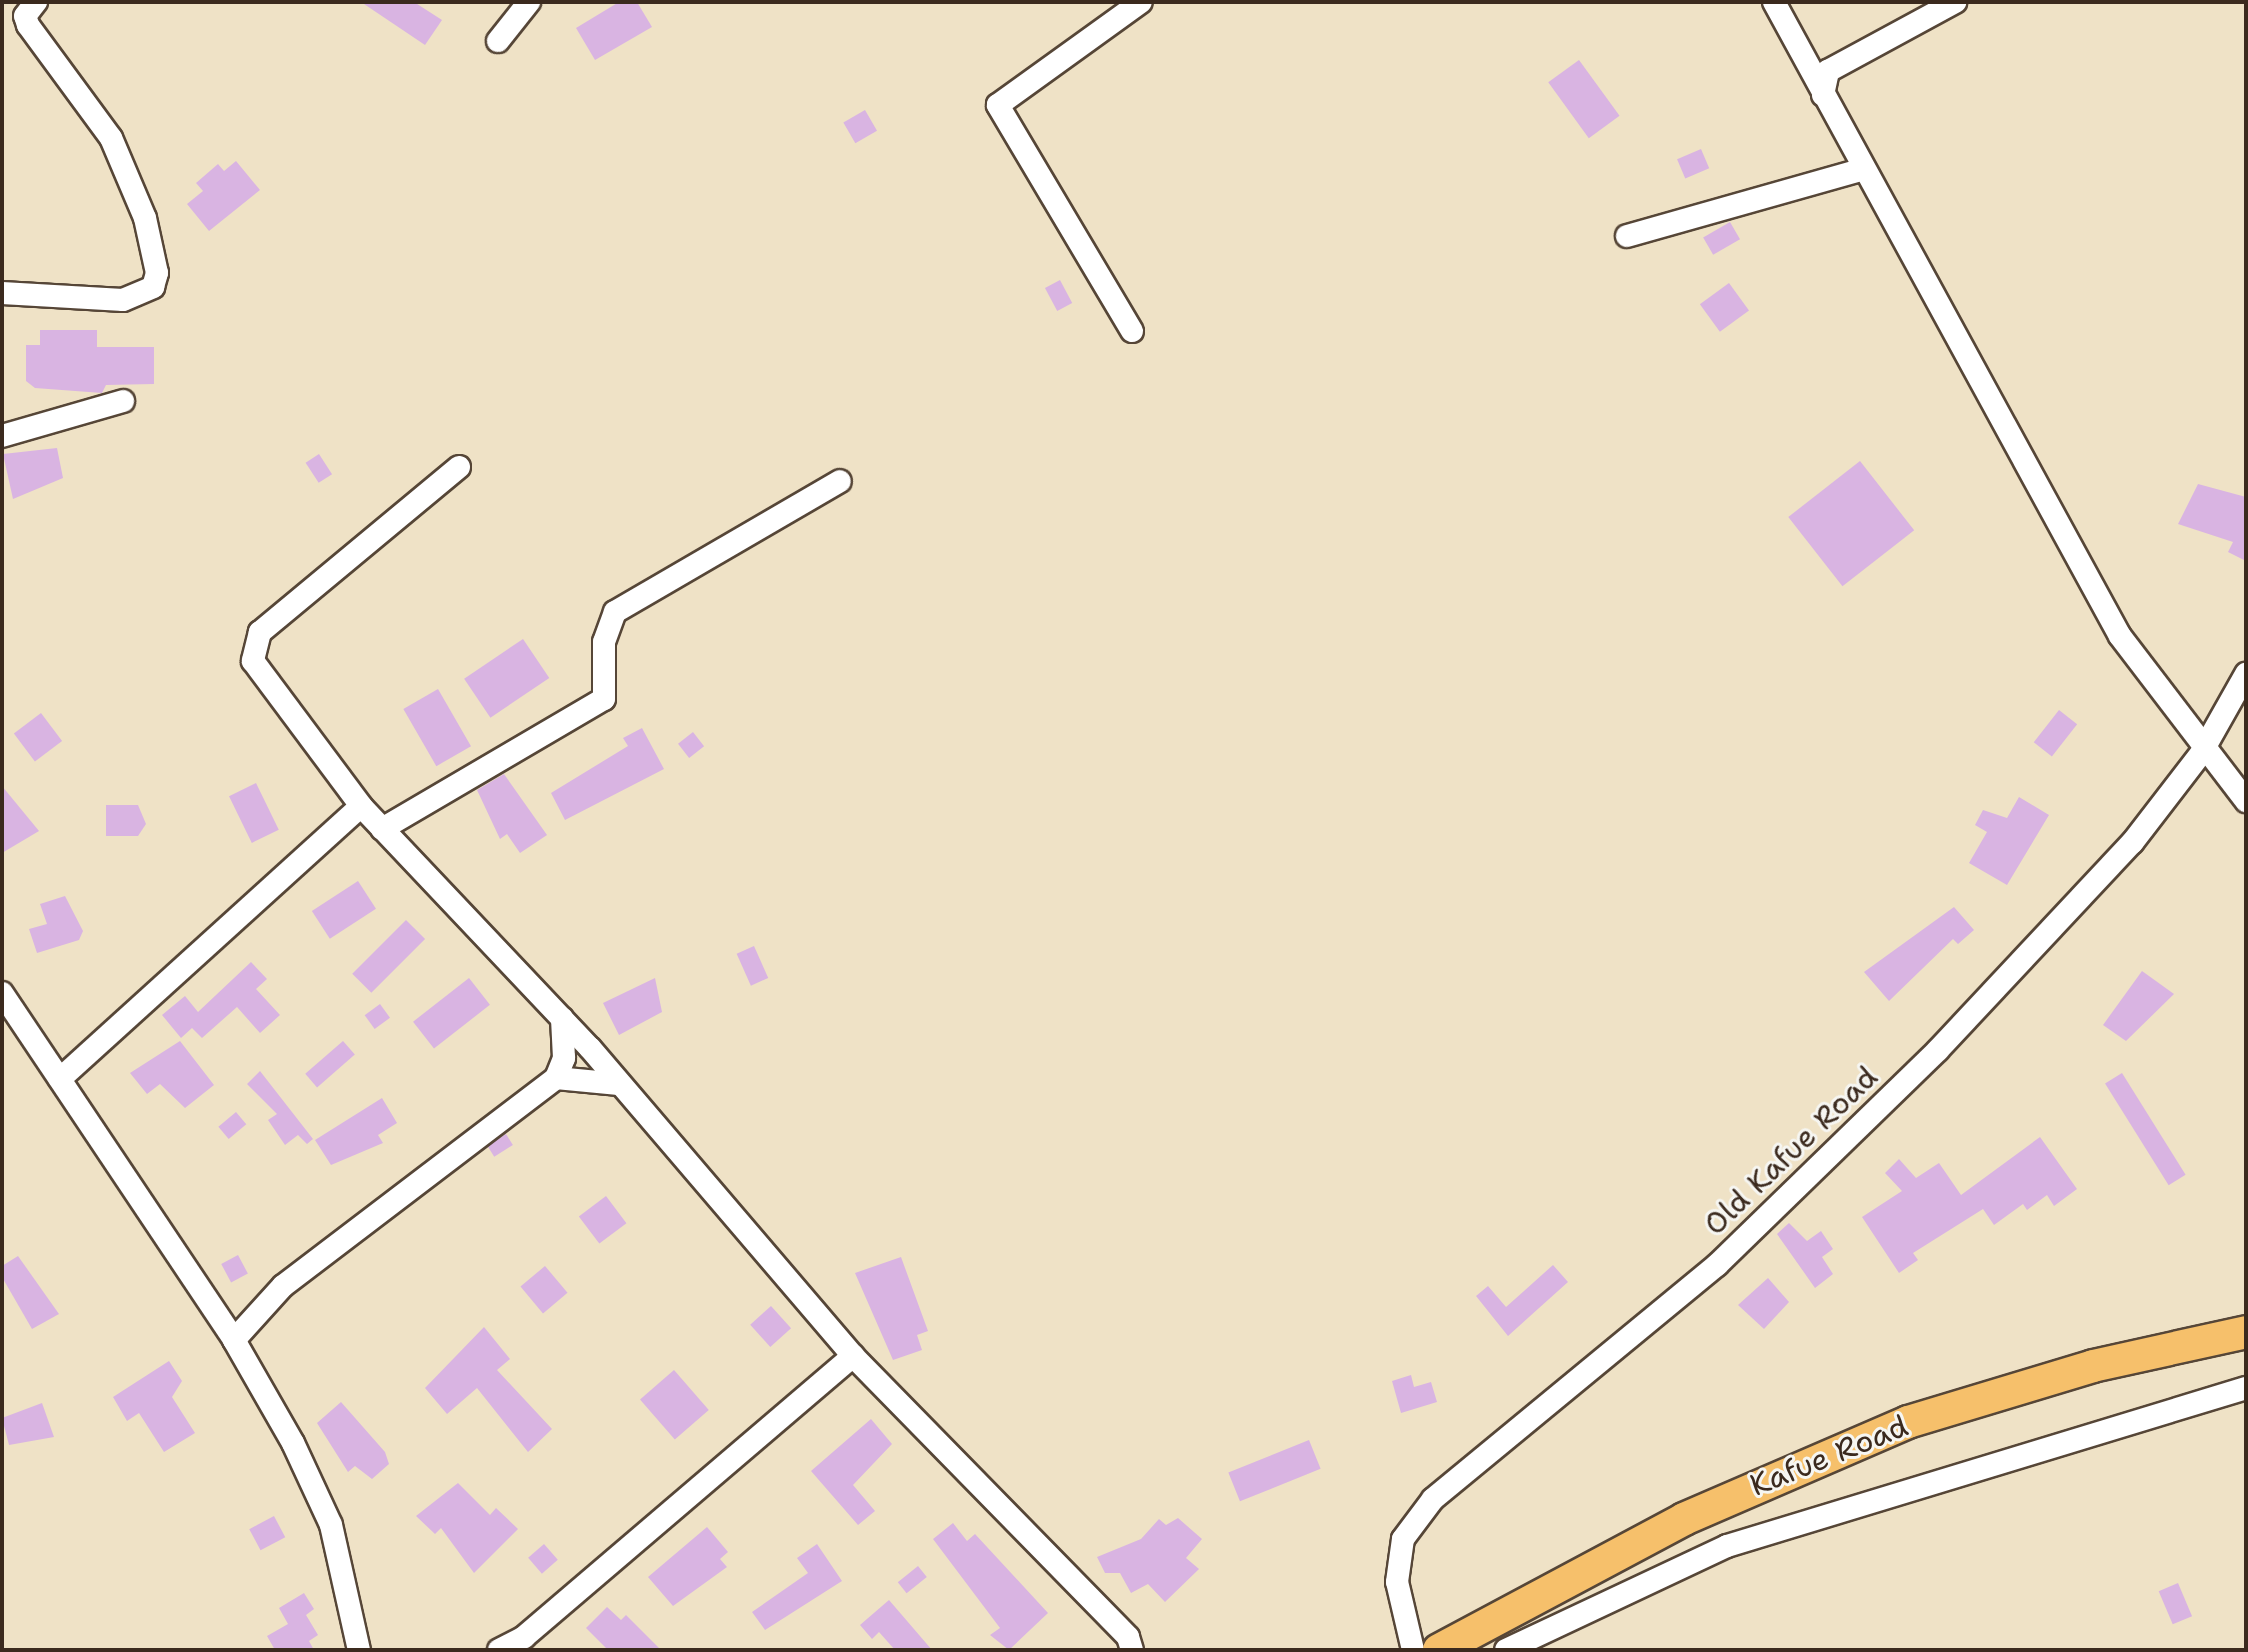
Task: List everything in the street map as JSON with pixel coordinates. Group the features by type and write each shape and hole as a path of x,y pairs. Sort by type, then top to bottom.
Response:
{"highway":[{"name":"Kafue Road","path":"1439,1650 1684,1519 1894,1428 2093,1366 2246,1332"}],"street":[{"path":"2,293 123,300 153,287 157,273 145,218 111,138 28,25 25,16 36,2"},
{"path":"498,41 529,2"},
{"path":"1132,331 998,105 1141,2"},
{"path":"1774,2 2120,636 2202,752 2246,801"},
{"path":"1823,95 1828,71 1955,2"},
{"path":"1627,236 1863,169"},
{"path":"2,436 123,401"},
{"path":"459,467 252,645 253,661 287,714 361,806 562,1018 853,1356 1128,1637 1132,1650"},
{"path":"382,829 604,699 604,642 615,612 840,481"},
{"name":"Old Kafue Road","path":"1413,1650 1397,1582 1403,1539 1433,1499 1717,1265 1927,1061 2132,843 2202,752 2246,674"},
{"path":"60,1079 361,806"},
{"path":"2,993 234,1340 316,1485 359,1650"},
{"path":"234,1340 293,1278 556,1078 564,1058 562,1018"},
{"path":"556,1078 619,1084"},
{"path":"499,1650 524,1637 853,1356"},
{"path":"1506,1650 1727,1546 2246,1388"}],"building":[{"path":"361,2 414,2 442,20 425,45"},
{"path":"619,2 637,2 652,27 595,60 576,28"},
{"path":"1579,60 1620,116 1589,138 1548,82"},
{"path":"865,110 877,131 855,143 843,122"},
{"path":"1701,149 1709,168 1685,178 1677,159"},
{"path":"236,161 260,190 209,231 187,204 203,191 196,183 218,164 224,171"},
{"path":"1730,222 1740,239 1713,255 1703,238"},
{"path":"1060,280 1072,303 1057,311 1045,288"},
{"path":"1729,283 1749,311 1720,332 1700,304"},
{"path":"40,330 97,330 97,347 154,347 154,384 106,385 102,393 35,388 26,381 26,345 40,345"},
{"path":"57,448 63,478 13,499 3,454"},
{"path":"319,454 332,474 319,483 306,463"},
{"path":"1860,461 1914,530 1842,586 1788,517"},
{"path":"2198,484 2246,497 2246,561 2228,552 2233,542 2178,524"},
{"path":"523,639 549,678 490,718 464,679"},
{"path":"438,689 471,746 436,766 403,709"},
{"path":"2059,710 2077,724 2052,756 2034,742"},
{"path":"41,713 62,741 35,761 14,733"},
{"path":"642,728 664,769 565,820 551,793 628,746 623,738"},
{"path":"693,732 704,746 689,758 678,744"},
{"path":"504,774 547,835 520,853 507,834 500,839 477,790"},
{"path":"256,783 279,830 252,843 229,796"},
{"path":"2,786 39,831 2,853"},
{"path":"2019,797 2049,815 2007,885 1969,863 1987,832 1975,825 1983,810 2007,818"},
{"path":"106,805 138,805 146,824 138,836 106,836"},
{"path":"358,881 376,909 330,939 312,911"},
{"path":"65,896 83,931 79,940 37,953 29,929 47,924 40,904"},
{"path":"1954,907 1974,930 1958,944 1953,939 1889,1001 1864,972"},
{"path":"406,920 425,939 371,993 352,974"},
{"path":"754,946 768,978 751,986 737,954"},
{"path":"251,962 267,979 256,989 280,1015 260,1033 237,1007 202,1038 192,1028 181,1038 162,1015 185,996 198,1012"},
{"path":"2142,971 2174,994 2126,1041 2103,1025"},
{"path":"469,978 490,1005 434,1049 413,1022"},
{"path":"655,978 662,1012 619,1035 603,1003"},
{"path":"380,1004 390,1018 375,1029 365,1015"},
{"path":"180,1041 214,1085 185,1108 160,1084 147,1094 130,1073"},
{"path":"343,1041 355,1055 317,1087 305,1074"},
{"path":"260,1071 313,1139 307,1144 298,1135 285,1145 268,1120 277,1114 247,1084"},
{"path":"2122,1073 2186,1175 2169,1185 2105,1084"},
{"path":"382,1098 397,1123 378,1135 383,1143 331,1165 315,1140"},
{"path":"236,1112 246,1124 229,1139 218,1127"},
{"path":"506,1134 513,1145 494,1157 487,1146"},
{"path":"2040,1137 2077,1189 2054,1206 2047,1195 2027,1210 2023,1204 1994,1225 1983,1209 1913,1253 1918,1260 1899,1273 1862,1217 1902,1191 1885,1173 1899,1159 1916,1178 1939,1163 1961,1195"},
{"path":"606,1196 626,1223 599,1244 579,1216"},
{"path":"1789,1223 1807,1241 1821,1231 1833,1249 1822,1257 1833,1274 1815,1288 1777,1234"},
{"path":"238,1255 248,1274 231,1282 221,1264"},
{"path":"18,1256 59,1314 32,1329 2,1277 2,1266"},
{"path":"901,1257 928,1331 917,1335 922,1350 893,1360 855,1273"},
{"path":"1553,1265 1568,1282 1508,1336 1476,1296 1488,1286 1506,1307"},
{"path":"545,1266 567,1293 543,1313 520,1287"},
{"path":"1768,1278 1789,1302 1764,1329 1738,1305"},
{"path":"771,1306 791,1328 770,1347 750,1325"},
{"path":"484,1327 510,1359 497,1370 552,1429 528,1452 477,1388 447,1414 425,1388"},
{"path":"169,1361 182,1381 172,1397 195,1433 164,1452 139,1413 127,1421 113,1397"},
{"path":"674,1370 709,1410 675,1440 640,1400"},
{"path":"1411,1375 1414,1387 1431,1382 1437,1402 1401,1413 1392,1381"},
{"path":"341,1402 385,1452 389,1464 372,1479 355,1466 348,1472 317,1423"},
{"path":"42,1403 54,1437 9,1445 2,1418"},
{"path":"871,1419 892,1444 853,1485 875,1511 858,1525 811,1471"},
{"path":"1309,1440 1321,1469 1240,1501 1228,1473"},
{"path":"458,1483 490,1515 496,1508 518,1529 474,1573 441,1528 435,1534 416,1516"},
{"path":"274,1516 285,1537 261,1550 249,1529"},
{"path":"1178,1518 1202,1539 1186,1558 1199,1569 1165,1602 1148,1584 1131,1593 1120,1573 1105,1573 1097,1557 1141,1539 1159,1519 1166,1525"},
{"path":"953,1523 967,1541 975,1534 1048,1613 1009,1650 990,1635 1000,1628 933,1539"},
{"path":"707,1527 728,1552 720,1559 727,1567 673,1606 648,1577"},
{"path":"544,1544 558,1560 542,1574 528,1558"},
{"path":"817,1544 842,1581 765,1630 752,1612 808,1573 797,1558"},
{"path":"918,1566 927,1577 907,1593 898,1582"},
{"path":"2178,1583 2192,1616 2173,1624 2159,1591"},
{"path":"304,1593 314,1609 306,1615 318,1635 309,1641 314,1650 275,1650 267,1636 288,1624 279,1608"},
{"path":"889,1600 932,1650 895,1650 879,1632 872,1639 860,1625"},
{"path":"607,1607 621,1620 626,1615 661,1650 608,1650 586,1628"}]}
